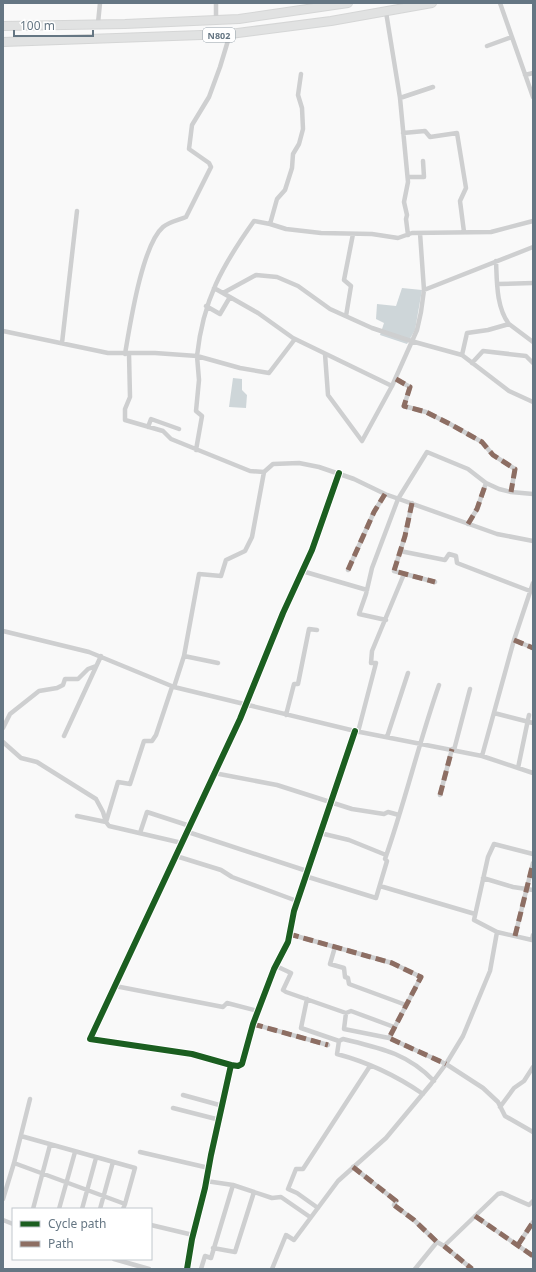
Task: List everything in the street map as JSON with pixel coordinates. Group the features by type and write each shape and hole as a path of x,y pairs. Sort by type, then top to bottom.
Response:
{"highway":[{"name":"N802","path":"3,26 98,23 125,24 239,19 343,3"},
{"name":"N802","path":"3,42 230,34 386,12 432,3"}],"street":[{"path":"98,23 100,3"},
{"path":"216,3 216,20"},
{"path":"500,3 533,97"},
{"path":"386,12 400,98 408,182 404,202 407,215 406,219 408,234"},
{"path":"230,34 209,97 192,125 189,149 209,163 211,168 186,217 164,226 150,249 133,311 127,354 130,397 125,409 125,420 163,431 171,440 236,466 250,471 264,472"},
{"path":"487,46 512,37"},
{"path":"525,75 533,73"},
{"path":"270,224 277,199 285,190 292,168 293,154 299,144 303,129 302,108 298,95 301,74"},
{"path":"400,98 433,87"},
{"path":"403,133 425,131 430,137 457,133 466,188 460,201 464,232"},
{"path":"408,177 424,177 422,162"},
{"path":"62,343 77,211"},
{"path":"196,450 202,416 196,411 199,380 198,356 200,331 206,306 225,264 254,221 286,229 321,233 372,234 398,238 408,234 420,233 491,232 533,221"},
{"path":"325,354 328,394 362,441 396,378 417,330 424,290 420,233"},
{"path":"346,316 351,286 344,280 353,234"},
{"path":"424,290 533,247"},
{"path":"496,261 497,284 504,318 509,324 533,342"},
{"path":"223,293 256,275 277,277 298,286 330,310 411,341 462,355 509,391 533,402"},
{"path":"497,284 533,283"},
{"path":"214,288 258,313 295,339 392,386"},
{"path":"206,306 220,314 230,297"},
{"path":"462,355 467,333 488,330 509,324"},
{"path":"3,331 108,353 155,353 198,356 259,372 269,373 295,339"},
{"path":"472,363 483,351 526,356 533,363"},
{"path":"396,378 410,387 404,406 426,412 482,442 493,455 515,469 511,492"},
{"path":"148,427 151,419 179,429"},
{"path":"386,620 359,614 372,568 398,499 427,452 468,469 486,484 511,492 533,494"},
{"path":"106,822 118,782 130,784 144,741 154,739 158,731 184,656 199,574 221,576 226,560 246,551 252,537 264,472 272,464 299,463 339,473 385,494 468,524 497,534 533,541"},
{"path":"339,473 312,550 244,706 240,719 90,1039 192,1054 231,1065 238,1066 242,1064 253,1024 276,966 288,942 297,901 330,802 357,731 376,663 371,663 372,651 404,574"},
{"path":"468,524 477,508 486,484"},
{"path":"348,570 374,512 385,494"},
{"path":"412,503 405,536 394,571 435,582"},
{"path":"400,551 445,560 449,554 456,556 457,563 530,591"},
{"path":"302,571 367,590"},
{"path":"482,756 514,640 533,583"},
{"path":"286,714 294,684 298,684 309,629 317,630"},
{"path":"3,631 89,652 173,687 244,706 286,714 357,731 482,756 533,772"},
{"path":"514,640 533,648"},
{"path":"64,736 101,656"},
{"path":"184,656 218,663"},
{"path":"3,728 10,714 39,691 57,688 63,684 65,679 78,679 88,670 96,666"},
{"path":"387,737 408,674"},
{"path":"306,876 376,898 387,861 385,859 386,855 439,685"},
{"path":"440,795 470,689"},
{"path":"494,713 530,723"},
{"path":"518,768 530,723 529,715"},
{"path":"3,742 21,758 37,762 96,799 109,826 182,844"},
{"path":"214,773 276,786 352,809 384,814 388,812 399,815"},
{"path":"140,833 147,812 190,826"},
{"path":"77,816 106,822"},
{"path":"188,832 307,871"},
{"path":"320,833 350,840 386,855"},
{"path":"533,854 494,844 482,878 474,920 497,932 532,940 533,935"},
{"path":"176,856 221,870 232,877 297,901"},
{"path":"515,936 533,863"},
{"path":"482,878 533,890"},
{"path":"380,886 475,914"},
{"path":"272,1269 286,1235 294,1240 338,1181 379,1144 434,1081 446,1064 463,1036 488,977 497,932"},
{"path":"289,934 392,963 421,977 389,1038"},
{"path":"335,947 330,964 344,968 345,977 348,978 350,984 406,1005"},
{"path":"276,966 290,973 283,990 346,1013 351,1011 394,1027"},
{"path":"115,986 223,1007 227,1003 258,1011"},
{"path":"307,999 301,1028 339,1041 343,1039 395,1053 420,1067 434,1081"},
{"path":"346,1013 344,1029 389,1038 446,1064 483,1088 500,1107 505,1116 533,1132"},
{"path":"253,1024 328,1045"},
{"path":"339,1041 337,1054 353,1059 404,1081 423,1094"},
{"path":"187,1269 193,1235 220,1120 231,1065"},
{"path":"318,1208 297,1193 288,1189 296,1169 303,1169 370,1066"},
{"path":"500,1107 514,1088 524,1081 533,1067"},
{"path":"183,1095 223,1106"},
{"path":"3,1199 14,1163 30,1098"},
{"path":"173,1108 220,1120"},
{"path":"14,1163 104,1196 124,1207 135,1168 21,1136"},
{"path":"33,1208 50,1145"},
{"path":"59,1208 75,1152"},
{"path":"140,1152 208,1168"},
{"path":"82,1208 96,1158"},
{"path":"100,1208 113,1162"},
{"path":"352,1167 396,1201 394,1205 414,1220 437,1242 472,1269"},
{"path":"206,1181 233,1185 272,1198 281,1198 310,1217"},
{"path":"201,1269 205,1256 211,1258 233,1185"},
{"path":"214,1248 235,1252 254,1192"},
{"path":"444,1246 500,1193 528,1205 533,1201"},
{"path":"475,1216 533,1256"},
{"path":"518,1245 533,1222"},
{"path":"152,1225 193,1235"},
{"path":"415,1269 437,1242"},
{"path":"118,1260 149,1269"}],"shaded area":[{"path":"402,288 422,290 415,330 407,344 380,335 384,323 376,319 377,304 396,306"},
{"path":"233,378 242,379 242,390 247,395 246,408 229,407"}],"marked path":[{"path":"396,379 410,387 404,406 426,412 482,442 493,455 515,469 511,492"},
{"path":"468,524 477,509 486,483"},
{"path":"348,570 374,512 385,494"},
{"path":"412,503 405,536 394,571 435,582"},
{"path":"514,640 533,648"},
{"path":"440,795 452,749"},
{"path":"515,936 533,863"},
{"path":"289,934 392,963 421,977 389,1038 446,1064"},
{"path":"253,1024 328,1045"},
{"path":"353,1167 396,1201 394,1205 414,1220 437,1242"},
{"path":"475,1216 533,1256"},
{"path":"518,1245 533,1222"},
{"path":"444,1246 472,1269"}],"cycle path":[{"path":"231,1065 192,1054 90,1039 240,719 283,613 312,550 339,473"},
{"path":"187,1269 192,1239 205,1188 231,1065 238,1066 242,1064 253,1024 274,969 288,942 294,911 355,731"}]}
